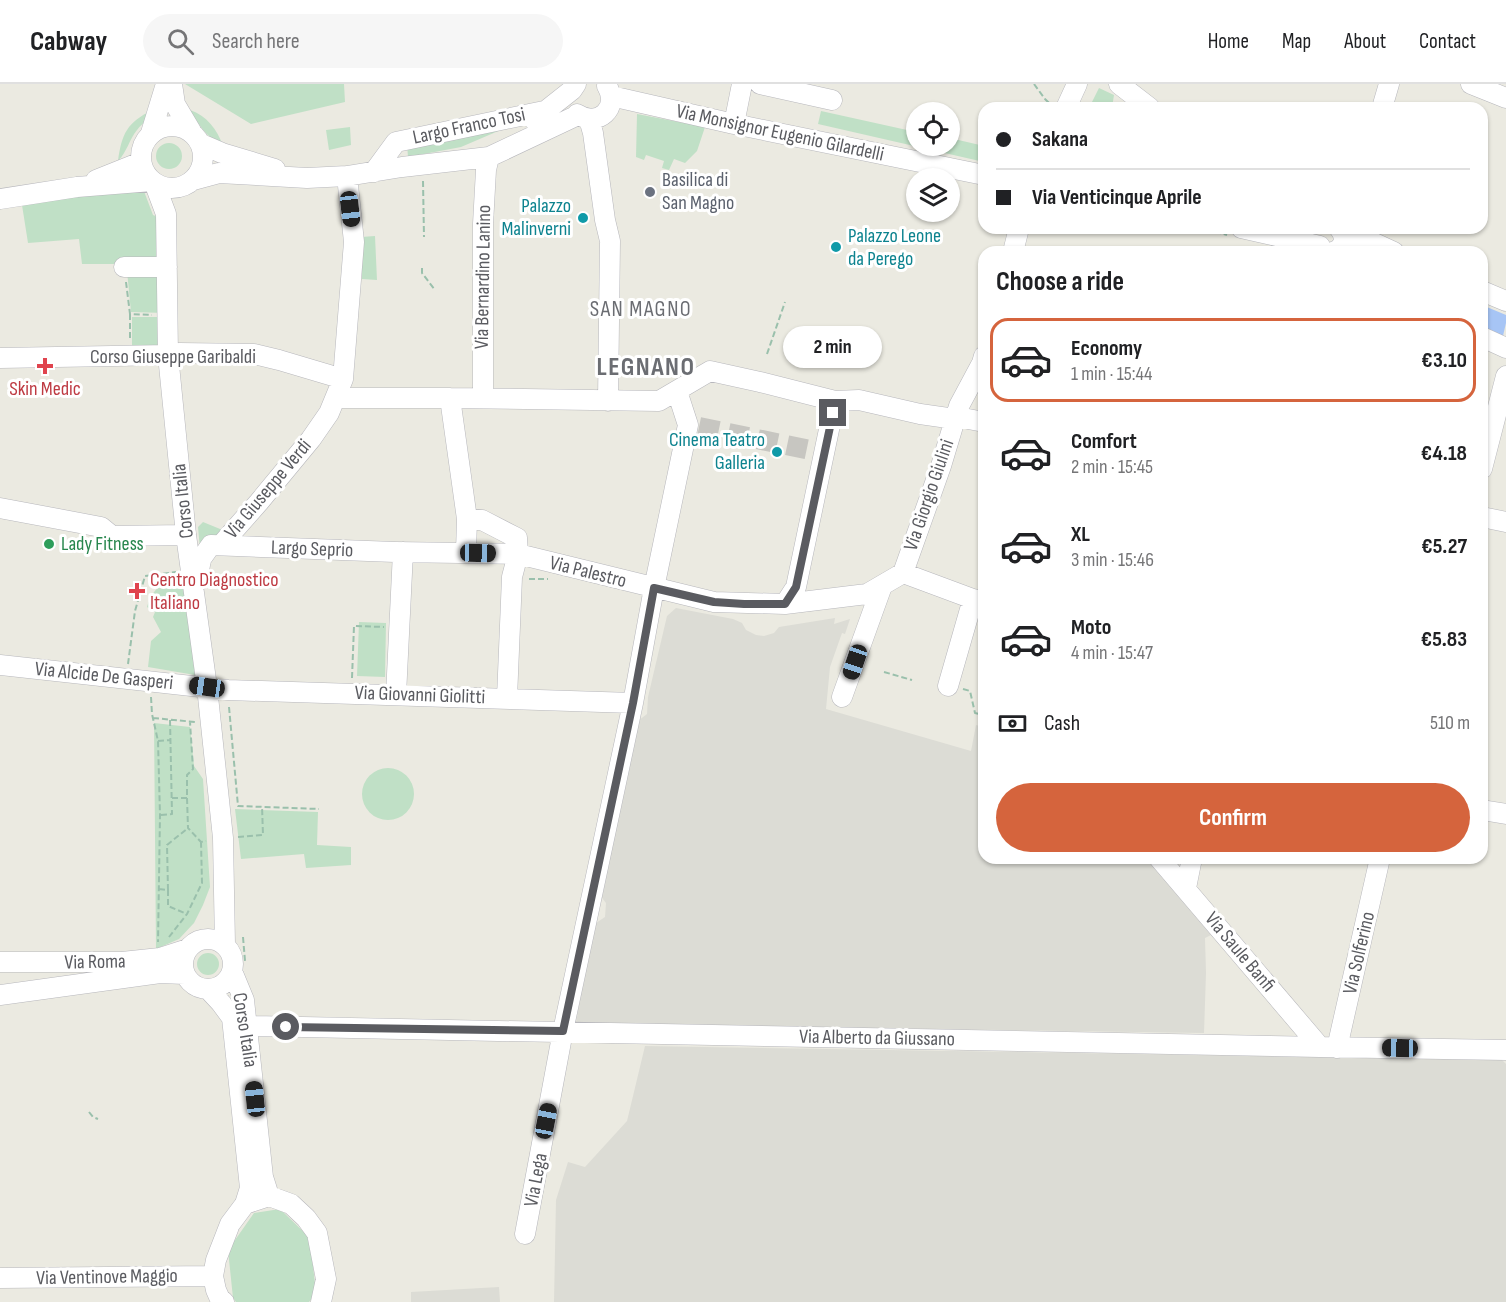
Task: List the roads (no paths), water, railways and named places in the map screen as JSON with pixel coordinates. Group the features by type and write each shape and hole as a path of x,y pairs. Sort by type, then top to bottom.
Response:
{"street":[{"path":"151,133 166,84"},
{"path":"172,84 175,104 196,137 203,152 203,160 201,169 187,183 173,188 153,182 141,162 142,146 151,133 160,127 170,125 181,126 196,137"},
{"path":"734,124 742,84"},
{"path":"760,84 832,100"},
{"path":"1069,102 1077,84"},
{"path":"1119,84 1142,102"},
{"path":"1384,102 1389,84"},
{"path":"1471,84 1506,98"},
{"name":"Largo Franco Tosi","path":"442,162 524,127 574,87"},
{"name":"Largo Franco Tosi","path":"574,87 570,103 573,110 584,117"},
{"name":"Largo Franco Tosi","path":"187,183 219,173 307,178 347,176 489,157 584,117 601,116 606,113 611,102 608,90"},
{"name":"Via Monsignor Eugenio Gilardelli","path":"608,90 734,124 978,175"},
{"name":"Largo Franco Tosi","path":"374,172 396,142 544,111"},
{"path":"584,117 593,133 610,241 603,401"},
{"name":"Largo Franco Tosi","path":"196,137 222,153 307,178"},
{"name":"Via Bernardino Lanino","path":"483,398 484,197 489,157"},
{"path":"77,187 141,162"},
{"name":"Via Giuseppe Verdi","path":"195,593 201,559 211,544 221,544 311,439 329,414 343,379 354,242 347,176"},
{"path":"0,199 77,187 153,182"},
{"name":"Corso Italia","path":"153,182 166,214 168,355 186,535 207,687 223,838 225,945"},
{"name":"Corso Italia","path":"166,214 187,183"},
{"path":"1288,234 1331,240 1368,240 1381,246"},
{"path":"124,267 166,267"},
{"path":"1488,294 1506,301"},
{"path":"1488,340 1506,348"},
{"name":"Corso Giuseppe Garibaldi","path":"0,358 179,353 254,354 343,379"},
{"name":"Via Giorgio Giulini","path":"903,573 941,466 959,406 978,370"},
{"path":"336,398 659,401 710,371 835,401 859,400 920,414 978,421"},
{"path":"1488,447 1506,379"},
{"name":"Via Lega","path":"525,1234 563,1031 633,703 654,588 694,426 677,391"},
{"path":"450,398 467,519 466,552"},
{"path":"785,604 796,587 817,452 835,401"},
{"path":"0,508 101,527 112,536 186,535"},
{"path":"1488,518 1506,522"},
{"path":"467,519 482,520 517,538 518,554 513,577 507,698"},
{"name":"Largo Seprio","path":"221,544 403,552 466,552"},
{"path":"396,695 403,552"},
{"name":"Via Palestro","path":"466,552 518,554 714,602 744,604 785,604 867,594 903,573"},
{"path":"903,573 978,601 948,686"},
{"path":"843,698 882,586"},
{"name":"Via Alcide De Gasperi","path":"0,665 207,687"},
{"name":"Via Giovanni Giolitti","path":"207,687 228,690 633,703"},
{"path":"1488,811 1506,814"},
{"name":"Via Saule Banfi","path":"1164,864 1328,1048"},
{"path":"1186,888 1191,864"},
{"name":"Via Solferino","path":"1328,1048 1378,864"},
{"name":"Corso Italia","path":"195,944 223,894"},
{"path":"211,939 225,945 239,968 216,988 208,989 194,985 185,974 183,961 195,944 211,939"},
{"name":"Via Roma","path":"0,962 122,962 160,958 161,949 195,944"},
{"name":"Corso Italia","path":"239,968 248,1026 263,1177 269,1196"},
{"path":"0,995 160,973 185,974"},
{"name":"Corso Italia","path":"208,989 232,1018 250,1188 244,1204"},
{"name":"Via Alberto da Giussano","path":"248,1026 1506,1050"},
{"path":"216,1295 216,1260 230,1224 244,1204 269,1196 291,1204 306,1218 317,1233 326,1279 321,1302"},
{"name":"Via Ventinove Maggio","path":"0,1278 216,1295"}],"water":[{"path":"1488,308 1506,315 1502,340 1488,334"}],"tunnel":[{"path":"699,427 810,450"}],"place":[{"name":"Basilica di San Magno","path":"650,192"},
{"name":"Palazzo Malinverni","path":"583,218"},
{"name":"Palazzo Leone da Perego","path":"836,247"},
{"name":"Skin Medic","path":"45,366"},
{"name":"Cinema Teatro Galleria","path":"777,452"},
{"name":"Lady Fitness","path":"49,544"},
{"name":"Centro Diagnostico Italiano","path":"137,591"}],"district":[{"name":"SAN MAGNO","path":"641,309"},
{"name":"LEGNANO","path":"646,367"}]}
